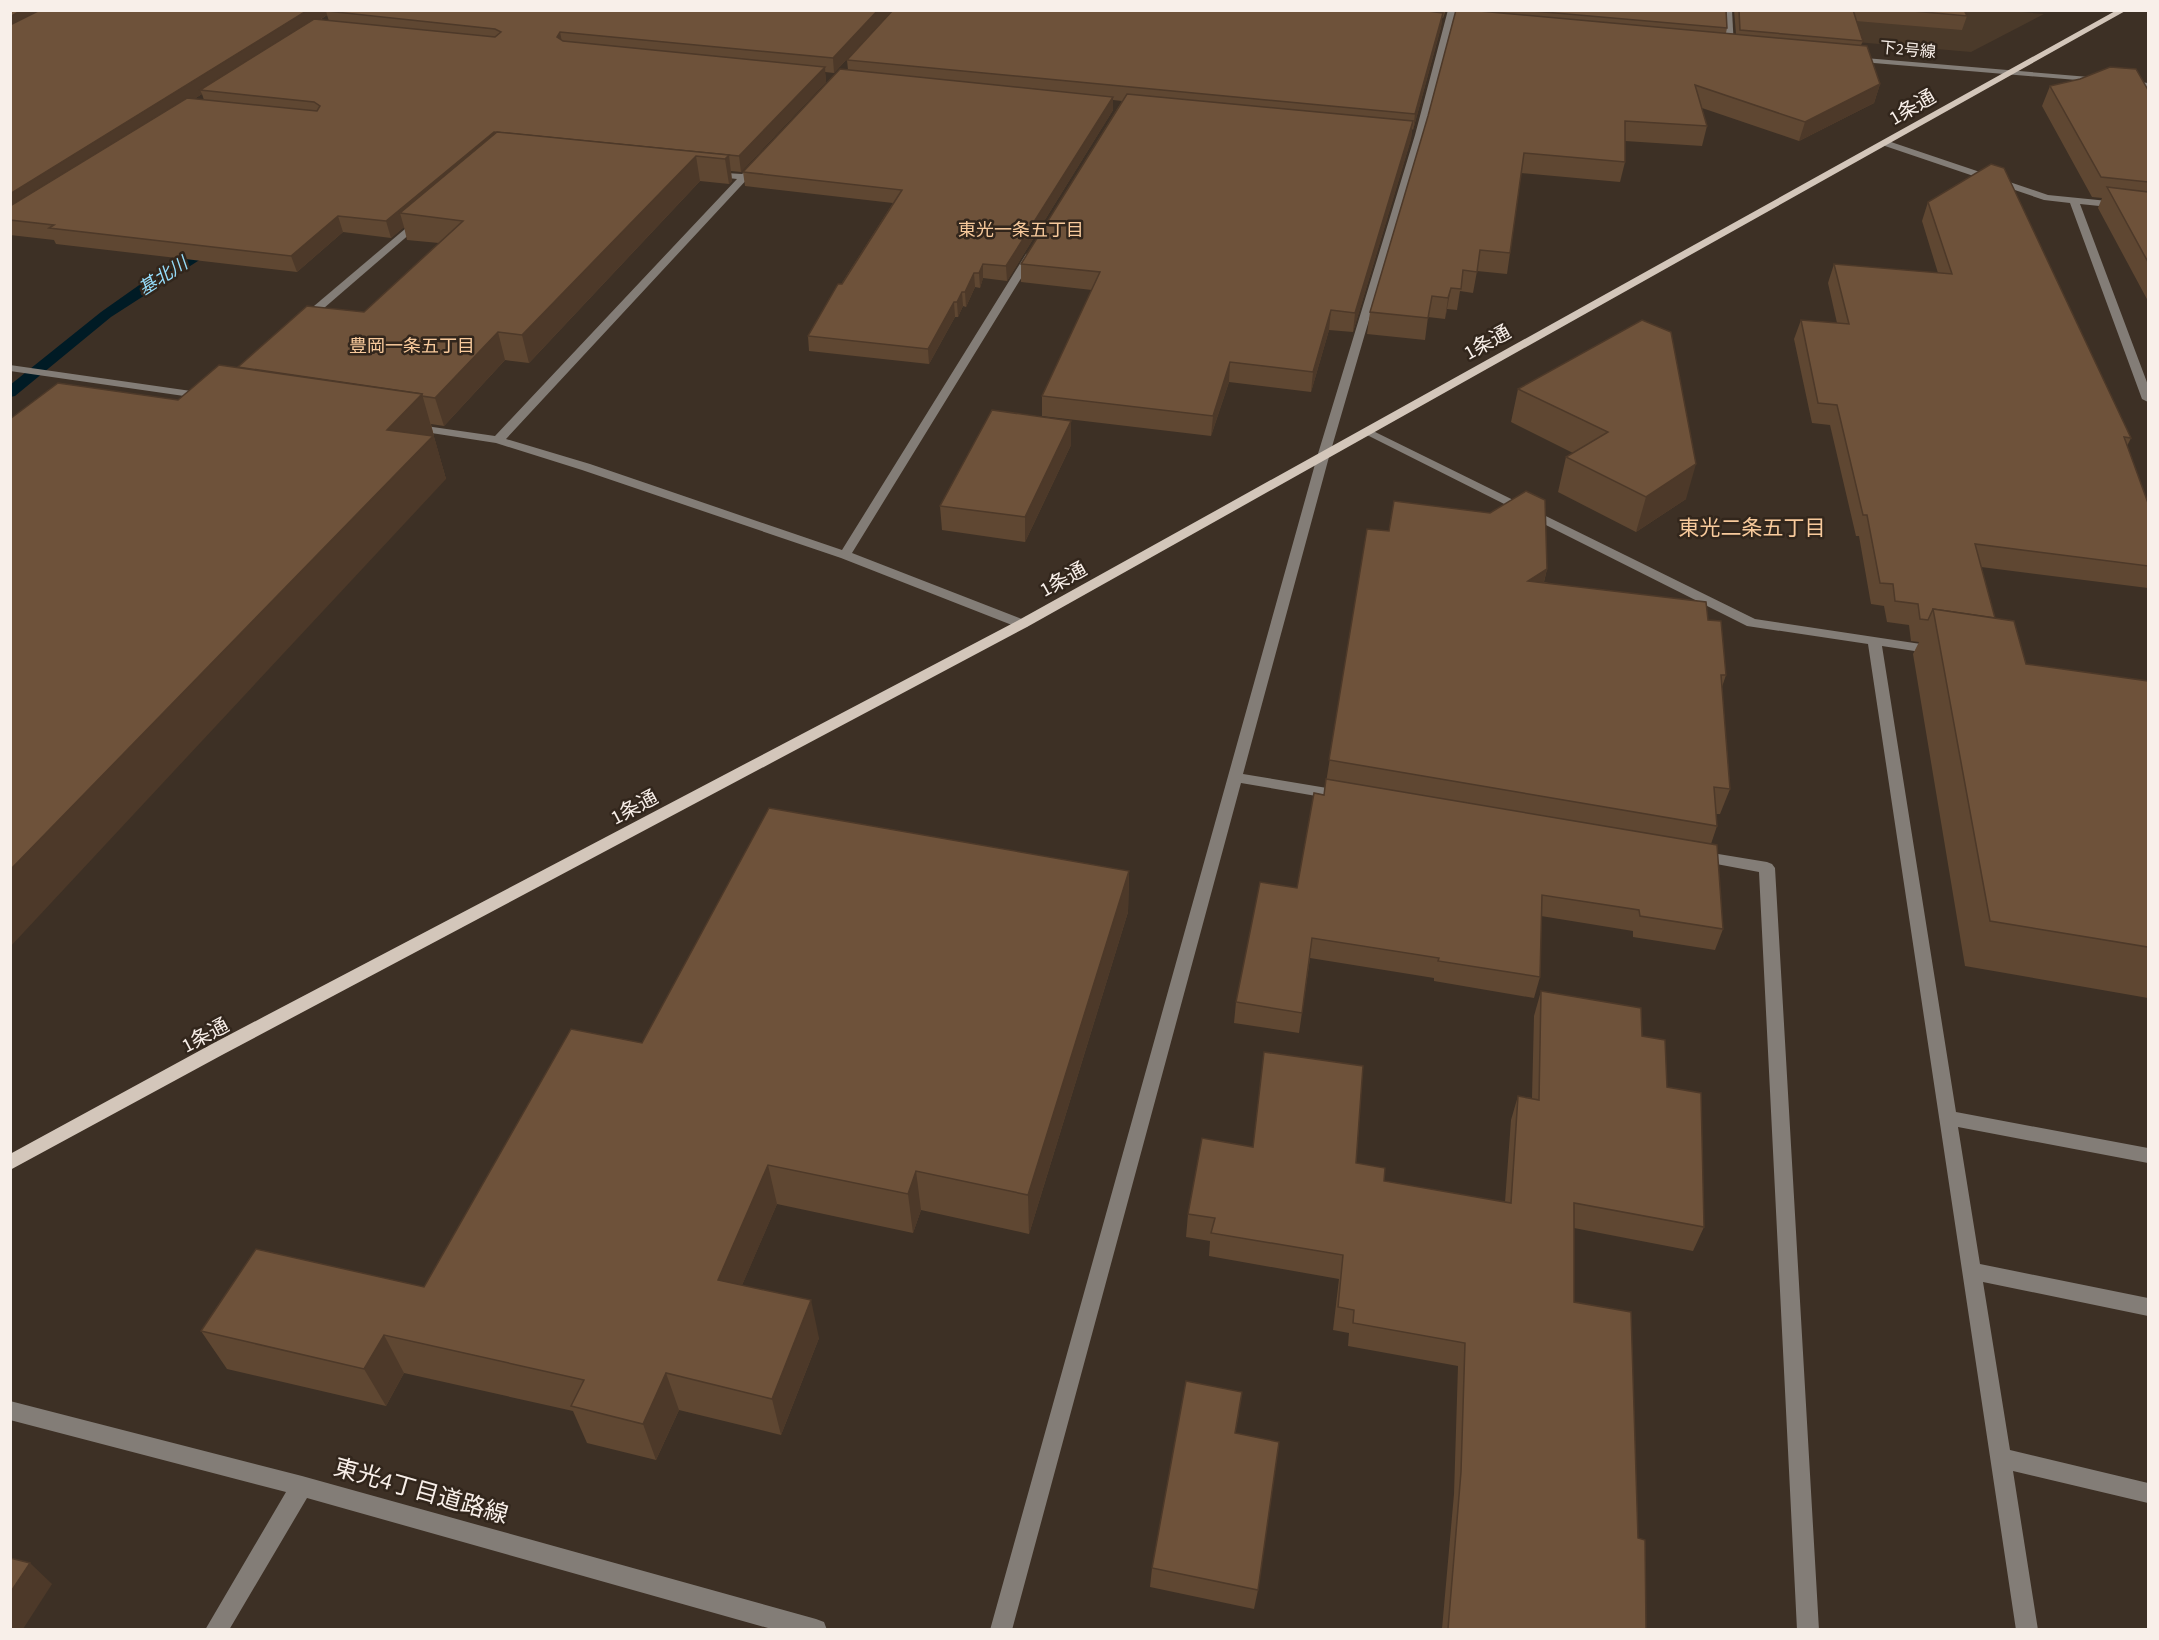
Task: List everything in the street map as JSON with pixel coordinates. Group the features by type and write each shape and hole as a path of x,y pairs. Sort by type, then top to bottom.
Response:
{"main road":[{"name":"1条通","path":"10,1163 226,1045 1022,624 2124,10"}],"street":[{"path":"1728,10 1730,48"},
{"path":"1001,1629 1413,134 1450,20"},
{"path":"1718,47 1742,49"},
{"name":"下2号線","path":"1846,58 2148,84"},
{"path":"1887,144 2047,198 2148,208"},
{"path":"498,440 752,168"},
{"path":"698,172 744,177"},
{"path":"2074,200 2148,399"},
{"path":"294,328 428,213"},
{"path":"845,555 1034,249"},
{"path":"12,368 213,398"},
{"path":"396,425 498,440 586,467 845,555 1022,624"},
{"path":"1367,431 1752,623 1943,651"},
{"path":"1874,641 2027,1629"},
{"path":"1235,777 1365,799"},
{"path":"1684,854 1767,868 1808,1629"},
{"path":"1948,1118 2148,1155"},
{"path":"1972,1271 2148,1307"},
{"name":"東光4丁目道路線","path":"10,1410 302,1486 816,1629"},
{"path":"2000,1458 2148,1493"},
{"path":"216,1629 302,1486"}],"shaded area":[{"path":"1999,10 2044,14 1971,52 1751,33 1875,11"}],"building":[{"path":"10,10 22,10 10,17"},
{"path":"40,10 308,10 10,194 10,25"},
{"path":"327,10 878,10 833,58 560,32 557,37 563,41 825,67 739,156 494,132 386,221 338,216 291,256 49,228 54,225 10,220 10,206 187,98 317,111 320,106 314,102 200,90 314,19 495,37 501,32 495,29"},
{"path":"893,10 1420,10 1443,13 1415,114 847,60"},
{"path":"1456,10 1867,46 1880,84 1805,122 1695,85 1707,126 1625,121 1625,162 1524,153 1510,253 1480,250 1477,272 1463,270 1461,289 1451,288 1448,298 1432,296 1428,318 1370,312 1428,116"},
{"path":"1521,10 1726,10 1727,28"},
{"path":"1739,10 1853,10 1863,41 1740,30"},
{"path":"1902,10 1964,10 1967,16"},
{"path":"2110,67 2136,69 2148,90 2148,182 2101,177 2050,86 2080,79"},
{"path":"840,69 1113,97 1006,266 983,264 979,273 974,273 965,292 962,292 957,302 954,302 928,349 808,336 838,284 842,284 902,190 743,172"},
{"path":"1127,94 1413,121 1355,313 1331,310 1313,372 1230,362 1213,416 1042,396 1100,272 1021,264"},
{"path":"497,132 729,155 725,159 696,156 522,335 498,332 435,398 422,396 422,394 238,367 307,306 364,312 463,221 400,213"},
{"path":"1991,164 2004,168 2131,438 2124,437 2148,503 2148,566 1975,544 1995,618 1933,609 1928,620 1920,619 1918,604 1895,601 1893,584 1880,583 1867,515 1863,515 1837,405 1818,403 1801,320 1849,324 1834,264 1952,274 1928,202"},
{"path":"2107,187 2148,192 2148,262"},
{"path":"1642,320 1671,332 1696,464 1646,497 1566,457 1608,432 1518,389"},
{"path":"219,365 422,394 387,430 433,436 10,870 10,419 58,383 178,400"},
{"path":"992,410 1071,421 1025,517 940,506"},
{"path":"1526,491 1545,500 1547,569 1528,581 1706,602 1708,620 1721,621 1726,675 1721,675 1730,789 1714,787 1717,826 1329,760 1367,529 1389,531 1394,501 1490,513"},
{"path":"1933,609 2014,621 2026,664 2148,681 2148,947 1990,921"},
{"path":"1326,779 1717,845 1723,929 1640,916 1639,910 1542,895 1540,977 1312,938 1302,1013 1236,1002 1260,882 1297,888 1314,793 1324,795"},
{"path":"769,808 1129,871 1028,1195 916,1171 908,1194 768,1165 718,1280 811,1300 772,1399 666,1373 643,1424 571,1406 584,1380 384,1335 364,1369 201,1331 256,1249 424,1287 571,1029 642,1043"},
{"path":"1541,991 1641,1008 1642,1036 1665,1040 1667,1087 1701,1093 1704,1227 1574,1203 1574,1302 1631,1312 1638,1538 1645,1540 1646,1629 1448,1629 1461,1472 1465,1343 1353,1323 1354,1310 1338,1307 1343,1255 1211,1233 1215,1218 1188,1214 1202,1138 1253,1147 1264,1052 1363,1066 1356,1163 1385,1168 1384,1181 1511,1203 1518,1096 1539,1100"},
{"path":"1186,1381 1242,1392 1235,1433 1279,1442 1258,1590 1152,1568"},
{"path":"10,1558 30,1563 10,1593"}],"waterway":[{"name":"基北川","path":"10,393 106,314 157,279 210,247"}],"district":[{"name":"東光一条五丁目","path":"1021,230"},
{"name":"豊岡一条五丁目","path":"412,346"},
{"name":"東光二条五丁目","path":"1752,528"}]}
